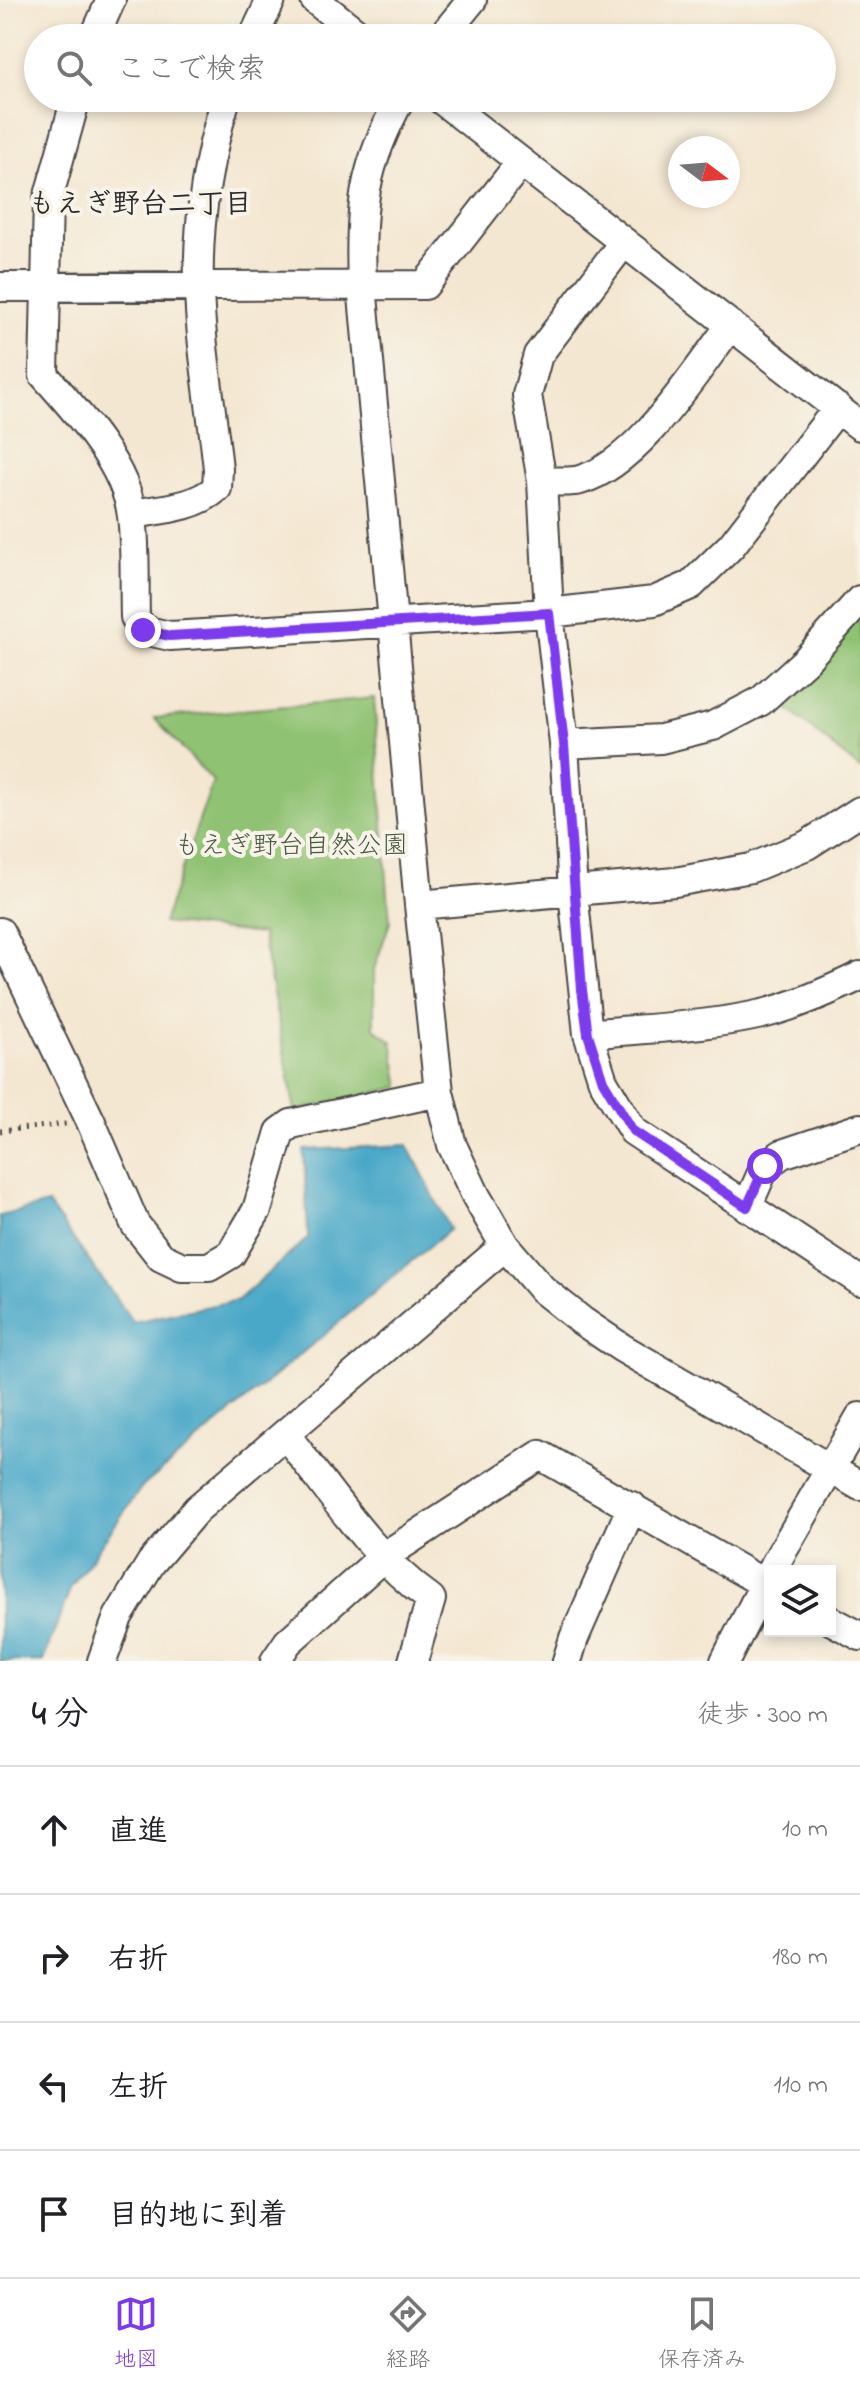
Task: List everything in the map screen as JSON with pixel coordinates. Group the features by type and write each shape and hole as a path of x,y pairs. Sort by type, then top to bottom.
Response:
{"street":[{"path":"100,24 111,0"},
{"path":"260,24 271,0"},
{"path":"315,0 345,24"},
{"path":"452,24 472,0"},
{"path":"72,112 48,199 44,375 90,427 116,470 132,514 135,617 143,630 170,636 549,613 654,601 691,585 731,546 838,408"},
{"path":"132,514 178,507 206,498 217,488 218,469 199,285 204,199 222,112"},
{"path":"393,112 367,180 360,225 362,285 419,905 439,1092 452,1145 476,1196 505,1246 542,1289 622,1348 860,1486"},
{"path":"457,112 860,426"},
{"path":"0,287 425,285 521,162"},
{"path":"624,242 538,355 527,395 542,481 549,613 564,744 573,892 588,1034 603,1081 633,1131 860,1281"},
{"path":"542,481 580,480 621,459 651,428 731,325"},
{"path":"564,744 661,739 713,726 761,701 806,660 860,600"},
{"path":"419,905 675,882 751,868 807,845 860,811"},
{"path":"0,932 91,1122 135,1224 161,1257 182,1267 209,1267 231,1254 257,1210 280,1132 291,1124 439,1092"},
{"path":"588,1034 706,1023 763,1014 860,976"},
{"path":"747,1207 765,1166 782,1154 860,1128"},
{"path":"102,1661 118,1617 151,1563 197,1509 505,1246"},
{"path":"776,1565 860,1417"},
{"path":"285,1434 383,1557 431,1599 413,1661"},
{"path":"275,1661 288,1642 383,1557 540,1455 764,1575"},
{"path":"567,1661 574,1638 632,1506"},
{"path":"725,1661 764,1587"},
{"path":"836,1623 860,1636"}],"path":[{"path":"0,1131 91,1122"}],"green space":[{"path":"860,612 860,769 782,704"},
{"name":"もえぎ野台自然公園","path":"374,698 390,922 374,969 374,1028 392,1041 400,1087 295,1111 262,934 163,923 213,781 154,718"}],"water":[{"path":"408,1145 450,1229 141,1488 71,1587 43,1661 0,1661 0,1216 48,1204 133,1322 238,1300 308,1238 304,1150"}],"district":[{"name":"もえぎ野台二丁目","path":"140,202"}],"route":[{"path":"143,630 170,636 549,613 564,744 582,990 588,1034 603,1081 633,1131 747,1207 765,1166"}]}
